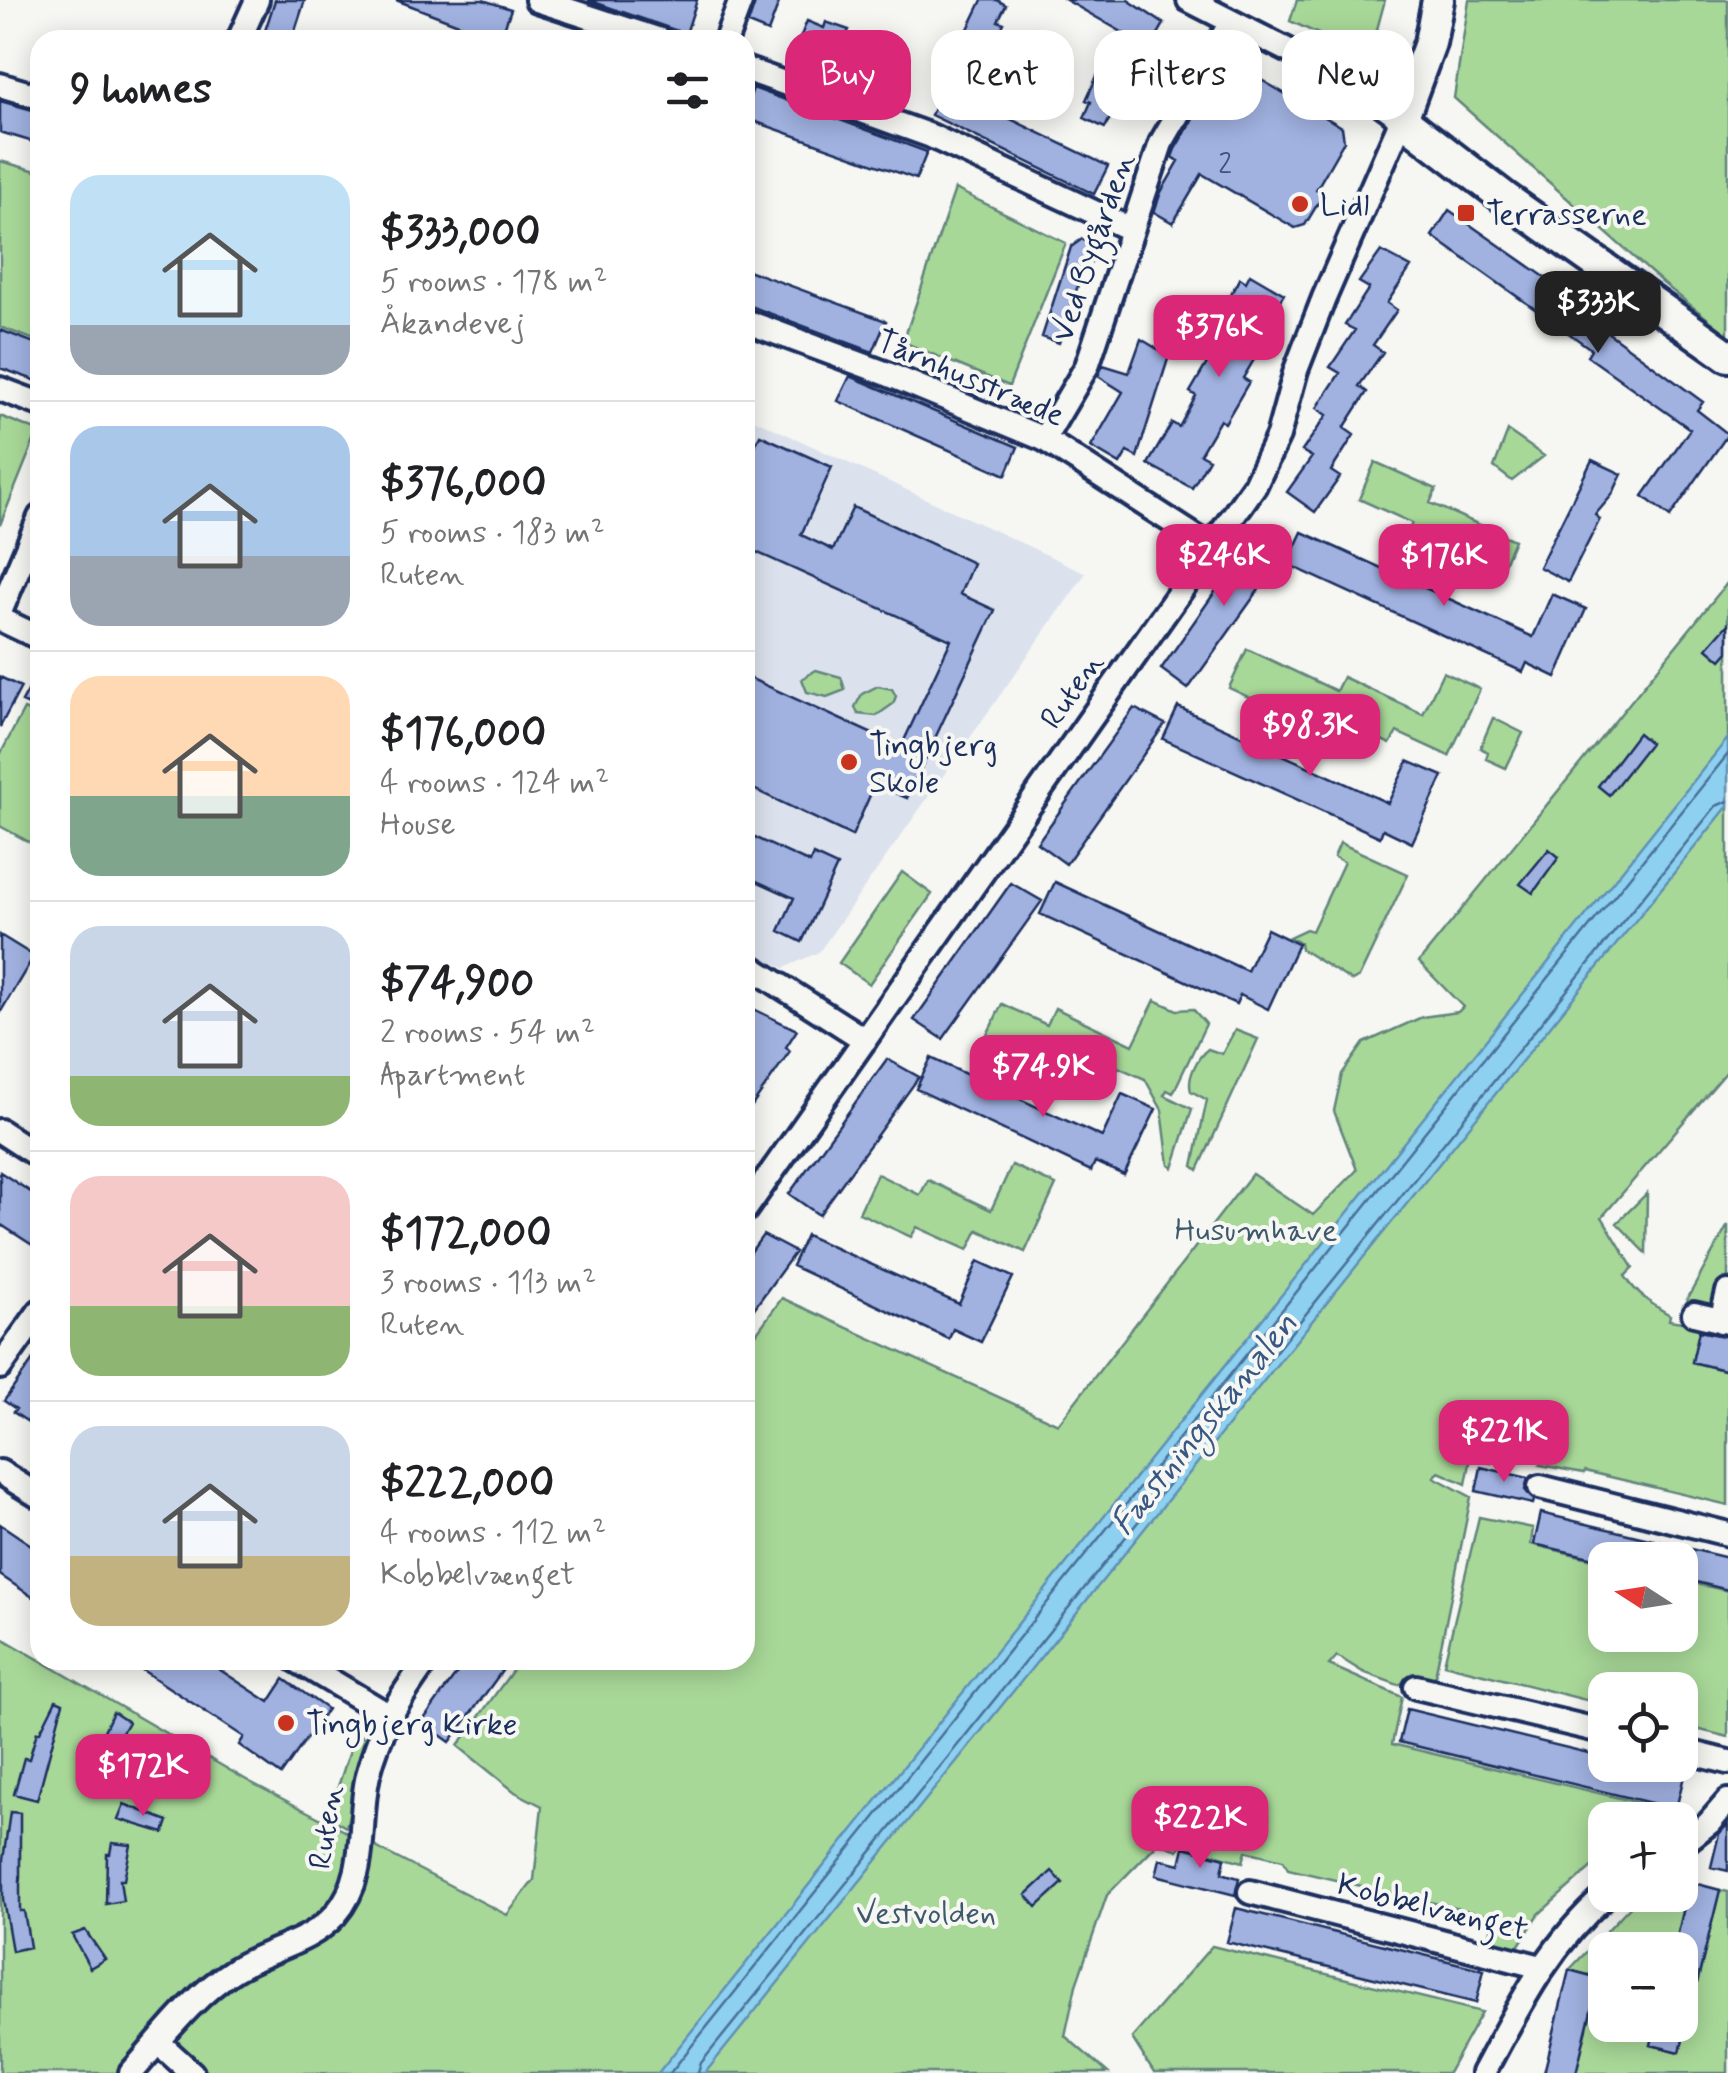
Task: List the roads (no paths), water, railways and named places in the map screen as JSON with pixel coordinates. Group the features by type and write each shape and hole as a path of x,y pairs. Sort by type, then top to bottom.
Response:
{"street":[{"path":"244,30 257,0"},
{"path":"537,0 629,30"},
{"path":"730,30 741,0"},
{"path":"1188,0 1230,24 1282,46"},
{"name":"Ruten","path":"1414,86 1430,43 1438,0"},
{"name":"Ved Bygården","path":"1044,438 1086,366 1161,143 1230,24"},
{"path":"755,72 931,136 1130,229"},
{"path":"0,85 30,93"},
{"name":"Ruten","path":"755,1196 1255,486 1278,436 1296,370 1324,298 1402,120"},
{"path":"1403,120 1505,198 1728,356"},
{"name":"Tårnhusstræde","path":"755,325 885,372 1044,438 1211,547"},
{"path":"0,389 30,400"},
{"path":"30,536 6,582 0,616 30,632"},
{"path":"755,968 865,1040"},
{"path":"0,1131 30,1150"},
{"path":"1694,1314 1724,1321 1728,1292"},
{"path":"0,1367 30,1325"},
{"path":"0,1472 30,1492"},
{"path":"1540,1487 1728,1534"},
{"path":"313,1670 388,1714"},
{"name":"Ruten","path":"132,2073 200,1996 236,1969 308,1936 334,1916 358,1872 368,1777 388,1714 420,1670"},
{"path":"1416,1687 1588,1728"},
{"path":"1698,1754 1728,1762"},
{"path":"1698,1832 1728,1801"},
{"name":"Kobbelvænget","path":"1250,1892 1541,1967"},
{"name":"Kobbelvænget","path":"1483,2073 1541,1967 1588,1911"},
{"path":"158,2043 192,2073"}],"water":[{"name":"Fæstningskanalen","path":"1728,738 1728,806 705,2073 658,2073"}],"place":[{"name":"Lidl","path":"1300,204"},
{"name":"Terrasserne","path":"1466,213"},
{"name":"Tingbjerg Skole","path":"849,762"},
{"name":"Tingbjerg Kirke","path":"286,1723"}],"park label":[{"name":"Husumhave","path":"1256,1229"},
{"name":"Vestvolden","path":"926,1912"}]}
